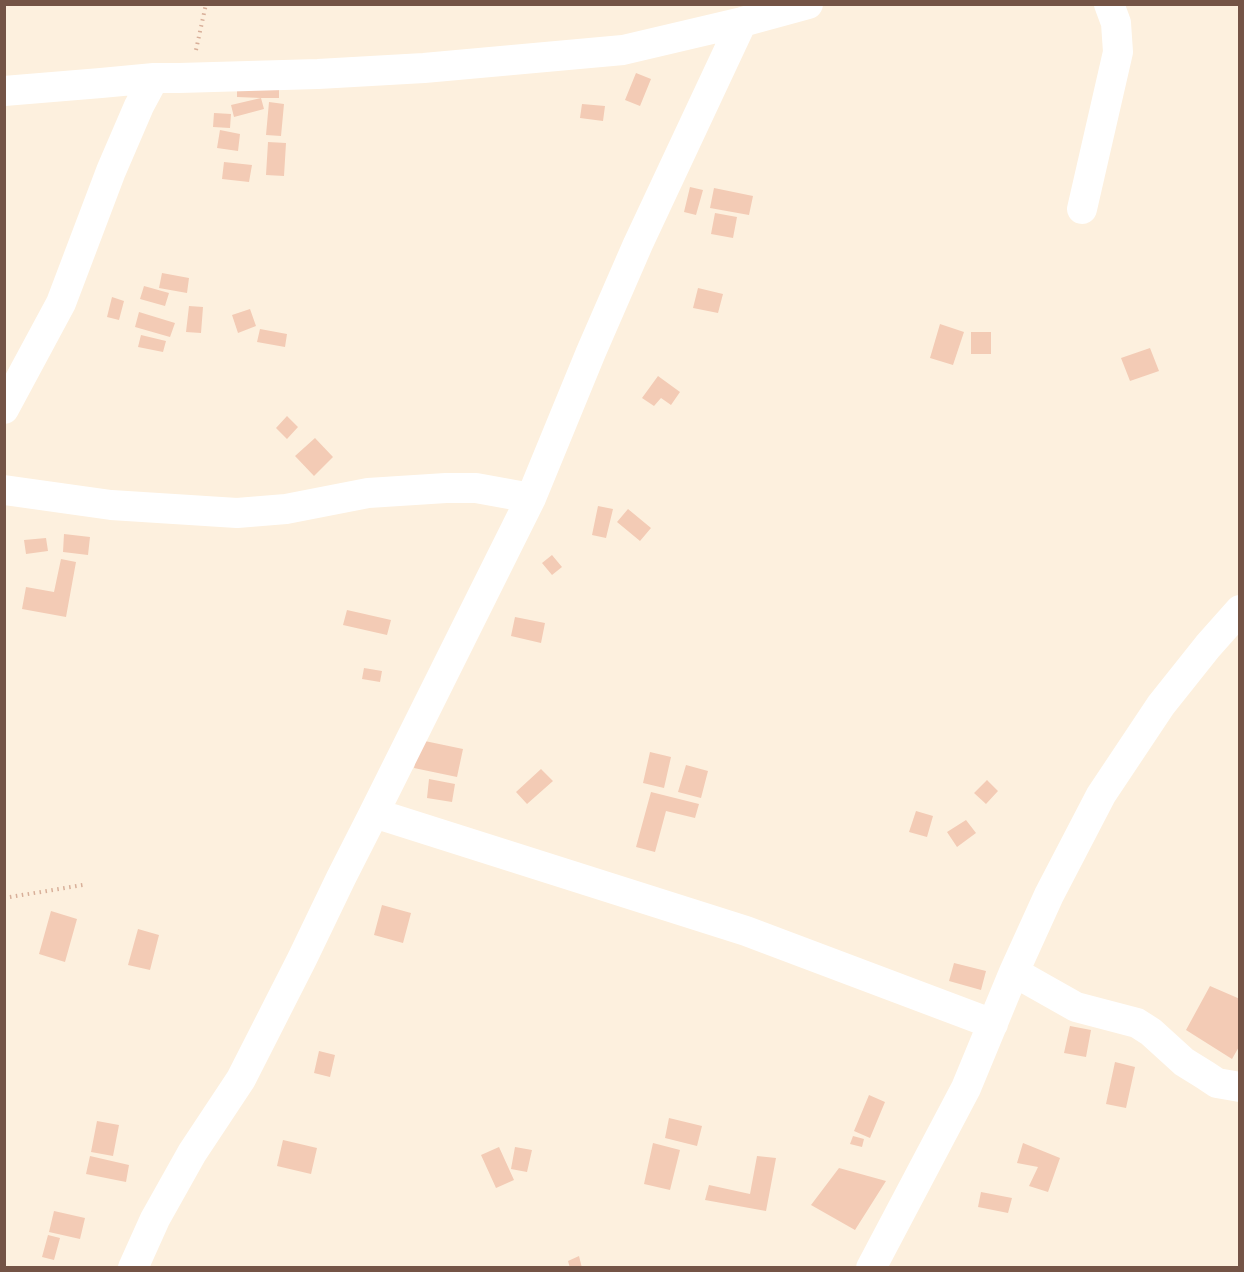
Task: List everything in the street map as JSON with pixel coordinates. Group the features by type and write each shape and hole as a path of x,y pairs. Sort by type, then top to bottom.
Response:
{"street":[{"path":"4,91 167,78 318,74 424,68 623,50 808,4"},
{"path":"1082,209 1118,52 1116,23 1109,4"},
{"path":"133,1268 155,1219 192,1153 241,1079 531,498 638,244 742,22"},
{"path":"4,409 61,303 111,171 139,106 167,78"},
{"path":"4,490 111,505 237,513 286,509 368,493 446,488 476,488 531,498"},
{"path":"871,1268 966,1088 1049,895 1101,795 1161,705 1239,610"},
{"path":"374,813 746,931 993,1024"},
{"path":"1014,972 1076,1007 1137,1023 1151,1032 1184,1062 1217,1083 1239,1087"}],"path":[{"path":"167,78 190,67 196,53 206,4"},
{"path":"4,898 83,885"}],"building":[{"path":"636,73 651,79 640,106 625,100"},
{"path":"237,81 279,82 279,98 237,97"},
{"path":"261,98 264,109 234,117 231,105"},
{"path":"269,102 284,104 281,136 266,135"},
{"path":"582,104 605,106 603,121 580,118"},
{"path":"214,113 231,114 230,128 213,127"},
{"path":"220,130 240,134 238,151 217,148"},
{"path":"268,142 286,143 284,176 266,175"},
{"path":"224,162 252,165 249,182 222,179"},
{"path":"690,187 703,190 696,215 684,212"},
{"path":"714,188 753,196 749,215 710,208"},
{"path":"715,213 737,217 733,238 711,234"},
{"path":"162,273 189,278 187,293 159,288"},
{"path":"144,286 169,293 165,306 140,299"},
{"path":"698,288 723,294 718,313 693,308"},
{"path":"112,297 124,301 119,320 107,317"},
{"path":"189,306 203,307 201,333 186,332"},
{"path":"250,309 256,326 238,333 232,315"},
{"path":"139,312 175,323 170,337 135,327"},
{"path":"940,324 964,332 953,365 930,358"},
{"path":"260,329 287,334 285,347 257,342"},
{"path":"971,332 991,332 991,354 971,354"},
{"path":"141,335 166,341 163,352 138,347"},
{"path":"1150,348 1159,371 1130,381 1121,358"},
{"path":"658,376 680,392 671,405 661,398 654,406 642,398"},
{"path":"287,416 298,427 287,439 276,428"},
{"path":"315,438 333,457 314,476 295,456"},
{"path":"598,506 613,509 606,538 592,535"},
{"path":"628,509 651,528 640,541 617,522"},
{"path":"64,534 90,537 88,555 63,552"},
{"path":"46,538 48,551 26,554 24,540"},
{"path":"552,555 562,567 552,575 542,563"},
{"path":"61,559 76,562 66,617 22,609 26,587 54,592"},
{"path":"347,610 391,620 387,635 343,625"},
{"path":"515,617 545,623 541,643 511,636"},
{"path":"364,668 382,671 380,682 362,679"},
{"path":"420,740 463,749 457,777 414,768"},
{"path":"650,752 671,757 664,788 643,783"},
{"path":"686,765 708,771 701,798 678,792"},
{"path":"541,769 553,781 527,804 516,792"},
{"path":"429,779 455,784 452,802 427,798"},
{"path":"987,780 998,791 986,804 974,793"},
{"path":"651,792 699,804 695,818 666,811 655,852 636,847"},
{"path":"916,811 933,816 927,837 909,832"},
{"path":"966,820 976,833 957,847 947,832"},
{"path":"382,905 411,913 403,943 374,935"},
{"path":"51,911 77,919 65,962 39,954"},
{"path":"138,929 159,935 150,970 128,965"},
{"path":"954,963 986,971 981,990 949,981"},
{"path":"1210,986 1240,999 1240,1045 1232,1059 1186,1030"},
{"path":"1070,1026 1091,1030 1086,1057 1064,1053"},
{"path":"319,1051 335,1055 330,1077 314,1073"},
{"path":"1115,1062 1135,1067 1126,1108 1106,1104"},
{"path":"869,1095 885,1102 870,1138 854,1131"},
{"path":"669,1118 702,1126 697,1146 665,1138"},
{"path":"97,1121 119,1125 113,1156 91,1152"},
{"path":"853,1136 864,1139 862,1147 850,1144"},
{"path":"283,1140 317,1148 311,1174 277,1166"},
{"path":"653,1143 680,1150 670,1190 644,1184"},
{"path":"1023,1143 1060,1158 1048,1192 1029,1186 1038,1167 1017,1163"},
{"path":"499,1147 514,1180 496,1188 481,1155"},
{"path":"515,1147 532,1150 527,1172 511,1169"},
{"path":"90,1156 129,1165 126,1182 86,1174"},
{"path":"757,1156 776,1158 766,1211 705,1200 709,1185 750,1194"},
{"path":"839,1168 886,1181 855,1230 811,1205"},
{"path":"981,1192 1012,1198 1008,1213 978,1207"},
{"path":"54,1211 85,1218 80,1239 49,1232"},
{"path":"48,1235 60,1238 54,1260 42,1257"},
{"path":"579,1256 582,1268 570,1268 568,1261"}]}
